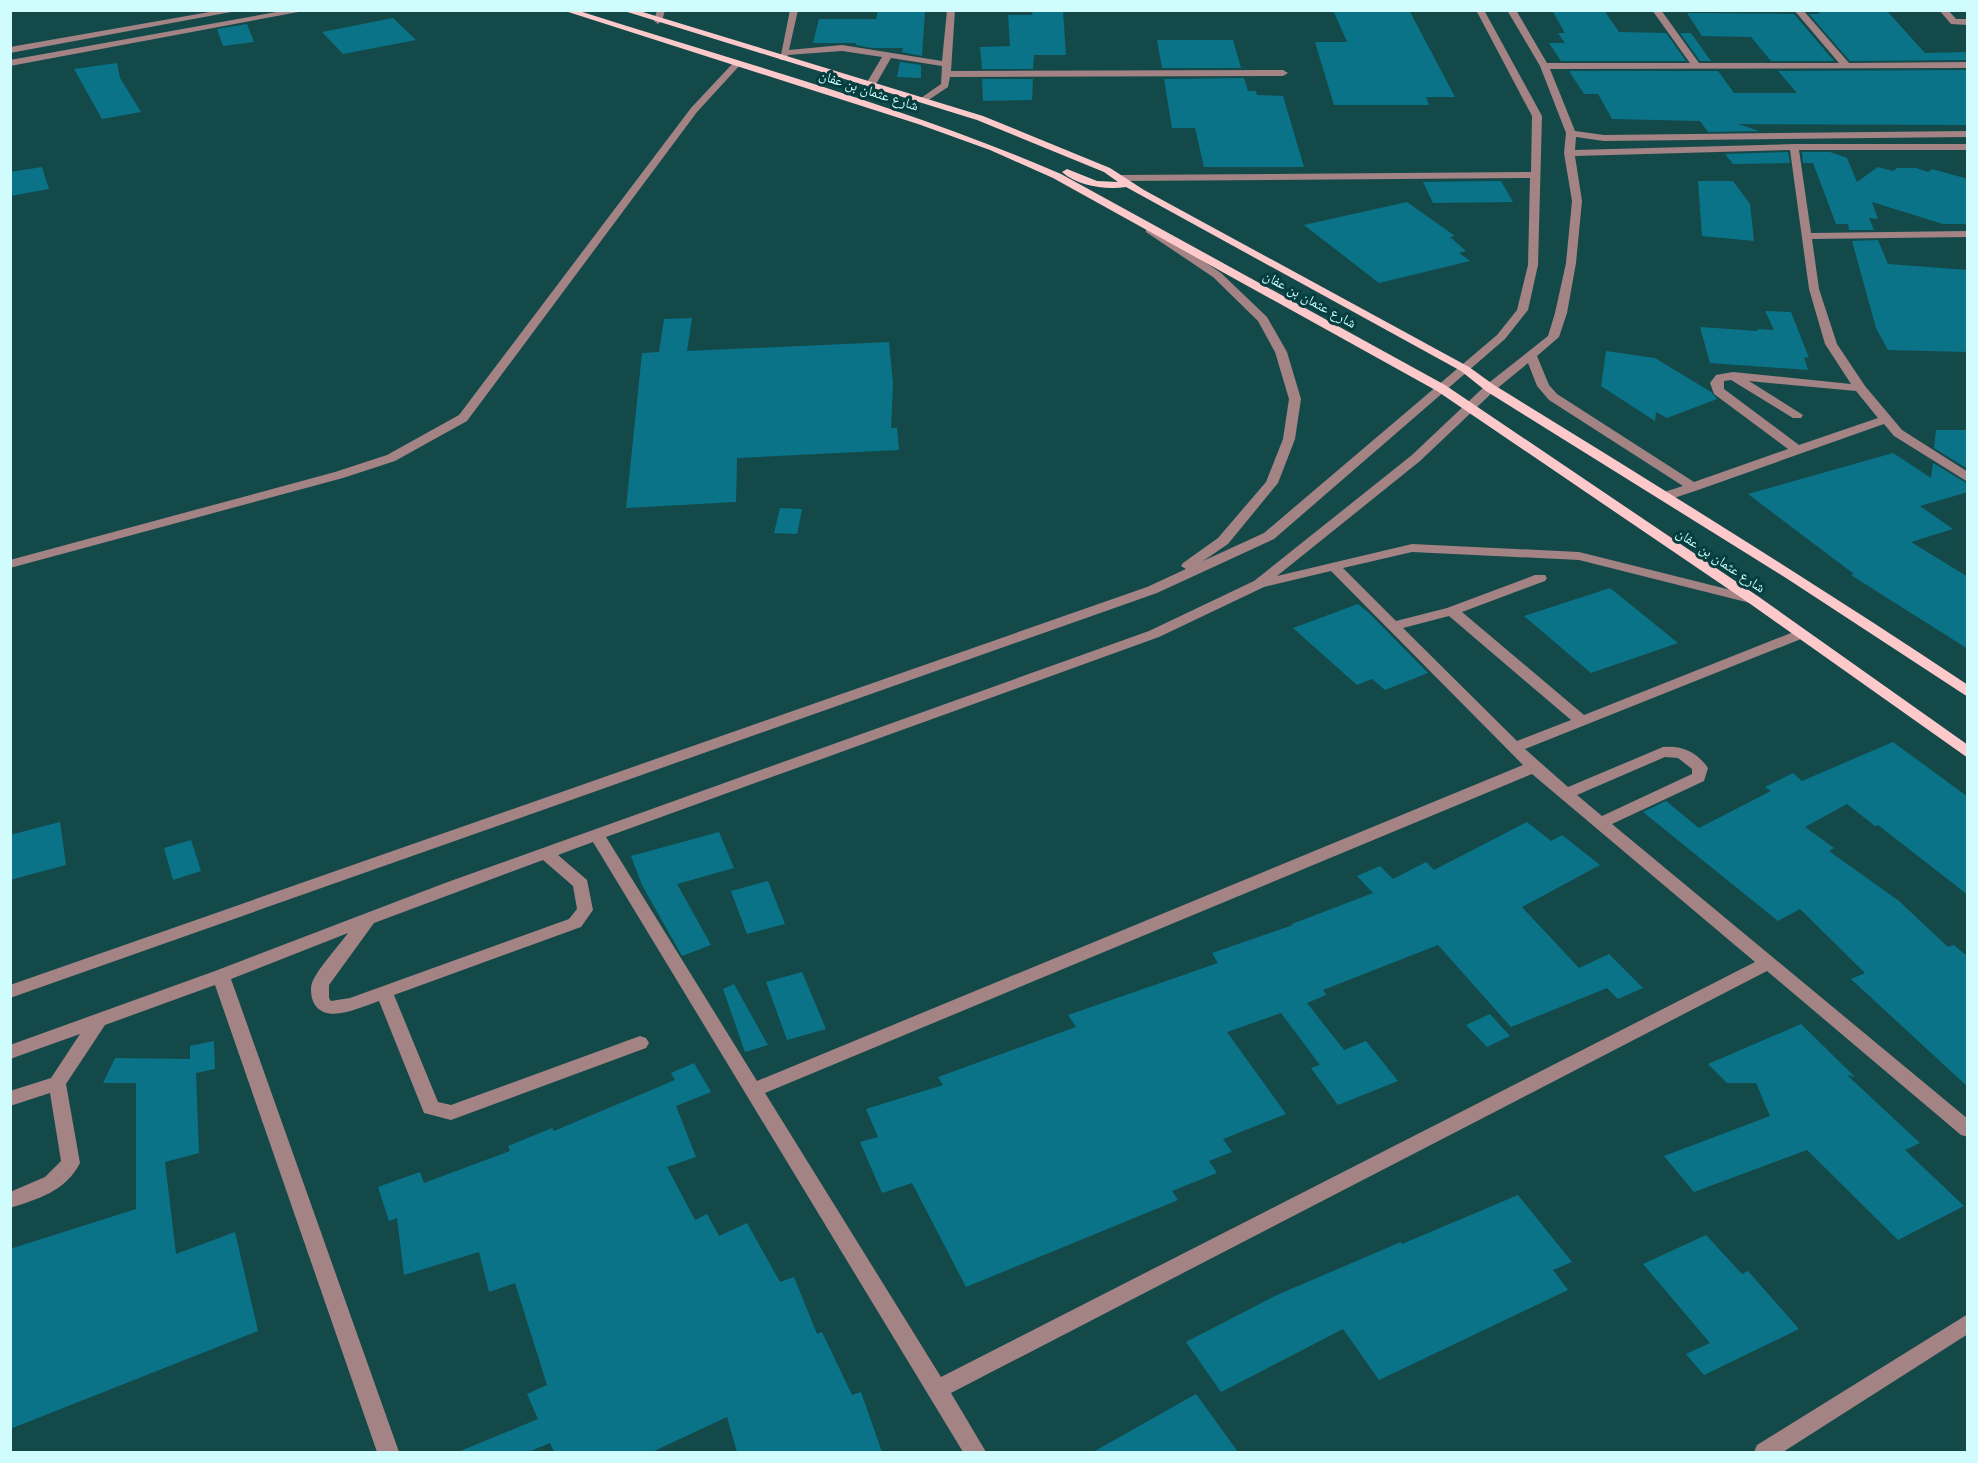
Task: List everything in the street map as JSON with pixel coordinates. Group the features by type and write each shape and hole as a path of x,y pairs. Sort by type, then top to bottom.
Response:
{"main road":[{"name":"شارع عثمان بن عفان","path":"566,10 948,132 993,148 1058,176 1441,388 1754,600 1968,753"},
{"name":"شارع عثمان بن عفان","path":"625,10 659,16 924,100 1042,141 1107,170 1123,181 1464,369 1490,388 1666,496 1903,647 1968,692"},
{"path":"948,132 1009,145 1096,185 1110,187 1123,181"}],"street":[{"path":"10,50 238,10"},
{"path":"10,63 305,10"},
{"path":"794,10 783,55 833,48 947,64"},
{"path":"924,100 945,85 951,10"},
{"path":"10,992 1152,590 1269,536 1501,337 1522,310 1533,265 1537,116 1480,10"},
{"path":"1259,584 1416,458 1490,388 1553,337 1561,313 1571,263 1577,201 1569,153 1571,133 1544,66 1511,10"},
{"path":"1656,10 1697,66"},
{"path":"1798,10 1846,65"},
{"path":"1943,10 1954,22 1968,22"},
{"path":"871,84 888,55"},
{"path":"10,564 339,475 391,458 463,418 694,110 737,64"},
{"path":"1544,66 1968,65"},
{"path":"946,74 1283,73"},
{"path":"1571,133 1604,138 1968,134"},
{"path":"1569,153 1794,147 1968,147"},
{"path":"1794,147 1814,289 1832,344 1860,388 1898,433 1968,478"},
{"path":"1123,181 1535,175"},
{"path":"1135,220 1217,275 1263,319 1281,352 1295,399 1289,439 1272,483 1223,541 1152,590"},
{"path":"1806,236 1968,234"},
{"path":"1531,355 1543,386 1552,397 1693,487"},
{"path":"1797,450 1718,391 1716,383 1720,378 1733,376 1860,388"},
{"path":"1733,376 1797,415"},
{"path":"1666,496 1886,419"},
{"path":"10,1052 221,976 546,853 1154,634 1259,584 1412,548 1579,556 1754,600"},
{"path":"1334,567 1534,767 1968,1130"},
{"path":"1393,626 1452,611 1540,578"},
{"path":"1452,611 1583,722"},
{"path":"1513,748 1801,634"},
{"path":"1565,794 1663,752 1677,751 1691,757 1700,768 1699,777 1600,823"},
{"path":"753,1090 1534,767"},
{"path":"597,835 975,1452"},
{"path":"368,920 320,984 320,999 327,1008 351,1004 575,923 585,910 581,884 546,853"},
{"path":"937,1390 1768,963"},
{"path":"221,976 388,1452"},
{"path":"384,992 432,1108 451,1113 640,1043"},
{"path":"10,1099 57,1083 99,1021"},
{"path":"10,1200 45,1188 62,1177 71,1162 57,1083"},
{"path":"1765,1452 1968,1323"}],"building":[{"path":"878,10 925,10 922,56 902,52 903,48 872,48 856,45 856,43 813,43 819,19 876,19"},
{"path":"1033,10 1063,10 1066,55 1034,55 1033,69 982,69 980,47 1010,46 1008,15 1032,15"},
{"path":"1333,10 1409,10 1455,97 1426,97 1429,105 1334,105 1315,42 1347,42"},
{"path":"1552,10 1604,10 1619,32 1666,33 1686,61 1561,61 1549,43 1565,43 1558,33 1565,33"},
{"path":"1816,10 1886,10 1925,53 1968,52 1968,60 1850,61 1809,14 1820,14"},
{"path":"1687,13 1794,14 1834,61 1771,61 1751,37 1702,36"},
{"path":"393,18 416,40 343,54 322,32"},
{"path":"247,24 254,42 223,46 217,29"},
{"path":"1680,33 1691,33 1711,61 1700,61"},
{"path":"1157,40 1233,40 1241,68 1162,68"},
{"path":"900,62 921,65 921,78 897,77"},
{"path":"117,63 120,78 141,112 102,119 74,69"},
{"path":"1968,70 1968,125 1738,124 1759,131 1708,132 1700,121 1612,119 1598,94 1584,94 1569,71 1718,71 1734,93 1797,93 1778,71"},
{"path":"1244,78 1248,91 1256,91 1257,95 1283,96 1304,167 1204,167 1195,128 1172,128 1164,79"},
{"path":"982,79 1033,79 1032,100 983,101"},
{"path":"1788,152 1790,163 1733,164 1725,154"},
{"path":"1802,152 1830,152 1847,158 1857,182 1878,167 1893,171 1897,168 1916,168 1928,172 1932,169 1968,179 1968,224 1943,224 1872,202 1878,219 1869,218 1874,230 1849,230 1848,224 1836,224 1813,163 1803,163"},
{"path":"42,167 49,189 10,196 10,172"},
{"path":"1501,181 1513,202 1433,203 1423,182"},
{"path":"1698,181 1733,181 1750,204 1754,241 1702,236"},
{"path":"1407,202 1455,236 1450,237 1466,251 1459,253 1470,261 1379,283 1304,225"},
{"path":"1878,240 1888,264 1968,270 1968,352 1888,350 1876,328 1852,241"},
{"path":"1765,311 1791,312 1809,358 1804,357 1808,370 1710,363 1700,327 1774,330"},
{"path":"692,318 687,351 889,342 893,384 891,428 897,428 899,450 737,458 736,502 626,508 642,353 659,352 664,319"},
{"path":"1606,351 1655,358 1711,392 1717,399 1667,418 1656,412 1655,421 1601,386"},
{"path":"1936,430 1968,430 1968,469 1934,448"},
{"path":"1893,453 1931,478 1933,463 1968,484 1968,492 1920,506 1953,529 1911,542 1968,577 1968,649 1851,575 1854,574 1748,494"},
{"path":"780,508 802,509 797,534 774,533"},
{"path":"1610,588 1678,643 1591,673 1524,616"},
{"path":"1358,604 1428,673 1385,690 1372,679 1357,685 1293,628"},
{"path":"1893,742 1968,797 1968,895 1878,825 1875,826 1847,804 1805,827 1834,848 1829,851 1899,901 1948,947 1954,945 1968,957 1968,1087 1851,979 1865,973 1800,909 1778,921 1643,812 1666,801 1699,828 1771,791 1765,787 1793,773 1802,781"},
{"path":"60,822 66,865 10,880 10,835"},
{"path":"1527,822 1551,841 1562,835 1600,865 1522,907 1579,968 1609,954 1643,988 1618,999 1607,988 1511,1027 1438,945 1323,990 1326,995 1307,1003 1344,1050 1366,1041 1398,1081 1338,1105 1311,1068 1320,1065 1281,1013 1227,1032 1286,1114 1223,1139 1232,1152 1209,1161 1217,1173 1172,1191 1178,1200 966,1287 912,1183 882,1193 860,1142 878,1137 866,1109 943,1085 938,1077 1076,1027 1068,1015 1218,963 1212,953 1293,925 1373,893 1357,876 1380,866 1393,879 1426,862 1434,870"},
{"path":"719,832 734,868 677,884 711,945 682,956 642,885 631,856"},
{"path":"191,840 201,871 173,880 164,848"},
{"path":"768,881 785,924 747,934 731,891"},
{"path":"802,972 826,1029 787,1040 766,982"},
{"path":"734,984 768,1045 745,1052 723,989"},
{"path":"1490,1014 1510,1036 1487,1047 1466,1025"},
{"path":"1801,1024 1855,1077 1847,1075 1920,1143 1905,1150 1964,1206 1898,1240 1807,1150 1694,1192 1664,1156 1770,1116 1756,1083 1727,1083 1708,1064"},
{"path":"214,1041 215,1069 196,1073 199,1153 165,1162 176,1254 235,1232 258,1331 10,1429 10,1249 136,1209 136,1083 103,1083 115,1058 190,1059 190,1046"},
{"path":"694,1063 711,1092 676,1106 696,1157 667,1167 695,1220 707,1214 719,1236 747,1223 780,1282 794,1277 817,1334 822,1332 852,1395 861,1392 882,1452 737,1452 727,1417 652,1452 554,1452 550,1443 528,1452 458,1452 538,1419 527,1394 547,1385 515,1283 489,1292 479,1252 404,1275 397,1218 389,1221 378,1187 420,1172 424,1183 510,1151 508,1146 552,1128 554,1131 675,1080 671,1073"},
{"path":"1518,1195 1572,1262 1553,1270 1568,1290 1379,1380 1343,1329 1221,1392 1186,1342 1277,1295"},
{"path":"1706,1235 1742,1274 1748,1271 1799,1329 1704,1375 1686,1354 1710,1343 1643,1264"},
{"path":"1196,1394 1238,1452 1093,1452"}]}
